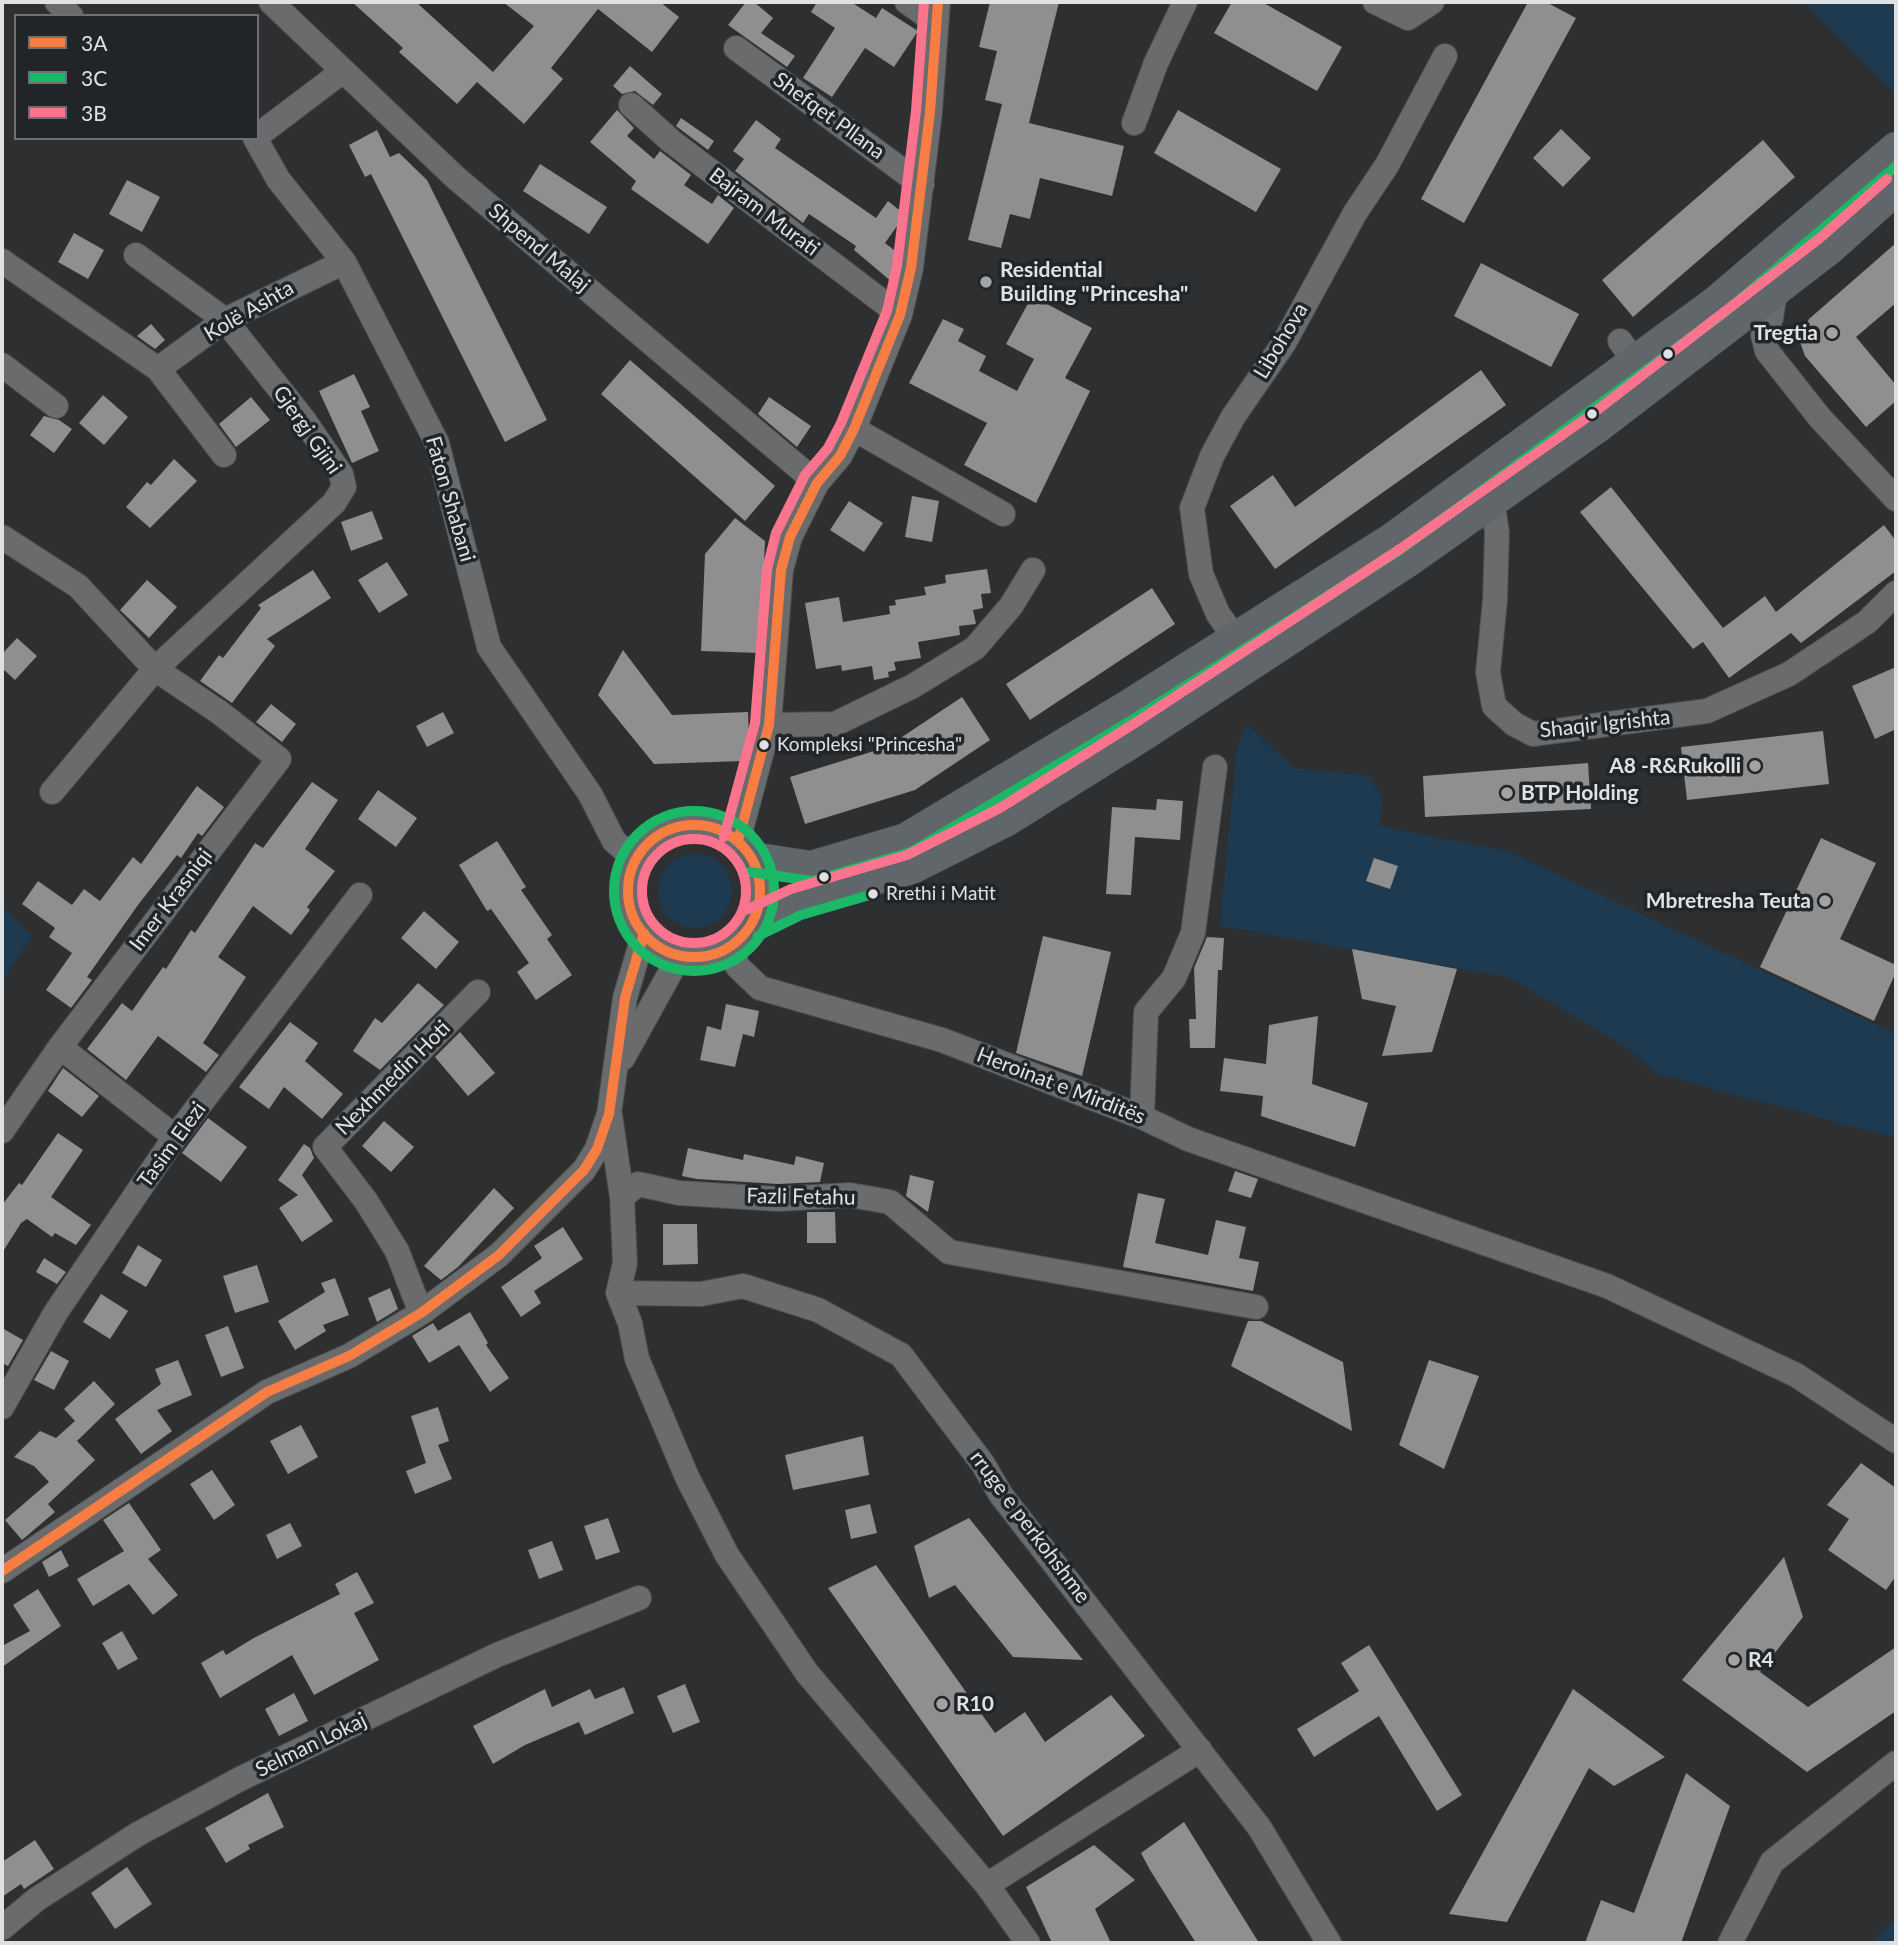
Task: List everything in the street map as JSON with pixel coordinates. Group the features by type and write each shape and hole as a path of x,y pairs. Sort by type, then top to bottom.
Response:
{"main road":[{"path":"745,849 811,867 906,839 935,824 1392,539 1628,352 1716,302 1896,148"},
{"path":"742,934 796,902 912,868 1007,820 1257,660 1646,391 1829,249 1896,190"}],"street":[{"name":"Shpend Malaj","path":"271,2 456,178 817,483"},
{"path":"745,849 711,827 681,826 654,838 636,860 630,877 629,902 644,933 658,946 680,955 710,955 742,934 760,894 745,849 769,725 781,570 790,537 817,483 840,456 854,429 900,315 911,268 922,185 936,12 908,2"},
{"path":"1134,122 1156,63 1185,2"},
{"path":"1375,2 1408,18 1432,2"},
{"name":"Shefqet Pllana","path":"736,48 922,185"},
{"name":"Libohova","path":"1236,638 1218,614 1201,574 1192,508 1212,456 1233,417 1283,343 1355,213 1387,165 1445,56"},
{"path":"259,135 343,71"},
{"name":"Bajram Murati","path":"631,105 671,141 900,315"},
{"name":"Faton Shabani","path":"258,140 278,179 344,262 438,443 489,647 590,794 614,841 636,860"},
{"name":"Gjergj Gjini","path":"136,255 225,320 304,420 341,474 344,487 334,503 155,669"},
{"path":"2,261 158,369 224,455"},
{"name":"Kolë Ashta","path":"158,369 225,320 344,262"},
{"path":"1774,291 1770,318 1763,335 1767,351 1820,418 1896,499"},
{"path":"2,365 56,406"},
{"path":"854,429 1003,514"},
{"name":"Shaqir Igrishta","path":"1492,500 1497,532 1495,600 1488,672 1494,706 1514,724 1533,734 1707,711 1789,674 1867,622 1893,601"},
{"name":"Imer Krasniqi","path":"2,537 78,586 155,669 219,712 279,759 60,1046"},
{"path":"769,725 835,724 923,680 975,648 1011,606 1033,570"},
{"path":"52,792 155,669"},
{"path":"1142,1117 1146,1012 1174,978 1193,933 1215,767"},
{"name":"Tasim Elezi","path":"2,1407 56,1312 175,1137 360,895"},
{"path":"2,1571 267,1392 349,1356 421,1312 499,1255 584,1170 597,1149 610,1114 625,998 644,933"},
{"name":"Heroinat e Mirditës","path":"742,934 737,966 760,988 942,1040 1142,1117 1188,1139 1607,1286 1796,1375 1896,1441"},
{"path":"618,1068 680,955"},
{"name":"Nexhmedin Hoti","path":"421,1312 397,1251 366,1200 325,1147 478,992"},
{"path":"2,1131 60,1046 175,1137"},
{"path":"610,1114 622,1196 625,1263 618,1293 630,1324 637,1359 662,1412 672,1444 727,1555 807,1673 987,1885 1028,1943"},
{"name":"Fazli Fetahu","path":"622,1196 638,1184 679,1193 778,1199 850,1195 890,1202 949,1252 1256,1307"},
{"name":"rruge e perkohshme","path":"618,1293 701,1294 743,1286 818,1310 901,1356 983,1464 1001,1495 1259,1827 1329,1943"},
{"name":"Selman Lokaj","path":"2,1928 37,1899 138,1835 240,1779 497,1655 639,1598"},
{"path":"987,1885 1200,1750"},
{"path":"1730,1943 1772,1862 1896,1763"}],"shaded area":[{"path":"1804,2 1896,2 1896,95"},
{"path":"1247,724 1294,768 1369,776 1383,798 1379,826 1507,851 1896,1034 1896,1138 1655,1073 1628,1048 1508,977 1220,926 1237,747"},
{"path":"688,854 702,854 716,860 726,870 732,891 730,905 716,922 702,928 688,928 674,922 664,912 658,898 658,884 664,870 674,860"},
{"path":"2,905 32,937 2,981"},
{"path":"1896,1921 1896,1943 1871,1943 1891,1922"}],"building":[{"path":"352,2 416,2 493,72 534,26 503,2 660,2 679,17 652,52 598,9 551,68 563,79 524,124 477,82 457,104 399,52 403,48"},
{"path":"746,2 754,2 773,18 761,33 795,56 787,67 728,25"},
{"path":"817,2 851,2 876,18 882,8 918,31 894,67 865,48 832,97 803,78 835,28 811,12"},
{"path":"990,2 1059,2 1029,123 1124,146 1112,196 1040,178 1030,219 1010,214 1001,248 968,240 1002,104 985,100 997,51 979,47"},
{"path":"1232,2 1262,2 1342,47 1317,91 1214,33"},
{"path":"1528,2 1546,2 1576,18 1464,223 1421,199"},
{"path":"630,66 662,94 653,105 635,91 622,94 613,86"},
{"path":"617,110 634,128 627,136 654,159 660,151 691,175 684,185 712,204 718,195 734,208 708,244 631,189 636,181 590,142"},
{"path":"1178,110 1281,169 1256,212 1154,153"},
{"path":"681,118 714,141 708,150 676,126"},
{"path":"756,120 781,139 775,148 876,218 888,201 903,213 902,219 885,243 898,253 892,282 854,250 856,246 809,214 803,223 735,171 744,159 733,151"},
{"path":"1561,129 1591,158 1563,187 1533,158"},
{"path":"377,130 390,157 399,153 427,180 547,420 505,442 371,174 365,177 349,145"},
{"path":"1763,140 1795,177 1633,317 1602,280"},
{"path":"540,164 607,207 589,234 523,191"},
{"path":"127,180 160,197 142,232 109,214"},
{"path":"74,233 104,250 88,279 58,262"},
{"name":"Tregtia","path":"1896,243 1896,303 1856,337 1896,385 1896,401 1866,427 1805,356 1799,339 1809,319"},
{"path":"1481,263 1579,314 1551,367 1454,316"},
{"path":"1032,296 1092,328 1065,378 1090,391 1036,503 964,465 987,423 909,383 943,319 964,329 958,341 986,356 979,371 1017,391 1034,359 1006,344"},
{"path":"151,324 165,340 155,349 137,336"},
{"path":"630,360 775,486 745,521 601,394"},
{"path":"1481,370 1506,405 1275,569 1230,506 1273,475 1295,507"},
{"path":"354,374 370,407 361,411 379,451 352,463 319,391"},
{"path":"103,395 128,417 104,445 79,423"},
{"path":"251,397 270,420 236,447 219,424"},
{"path":"769,397 811,426 797,447 758,414"},
{"path":"44,416 59,420 72,429 54,453 30,435"},
{"path":"174,459 197,481 150,528 126,507 147,482 151,485"},
{"path":"1611,487 1723,628 1765,596 1776,612 1884,525 1896,541 1896,571 1801,643 1791,633 1729,678 1703,642 1693,649 1580,512"},
{"path":"912,496 939,501 932,542 905,537"},
{"path":"849,501 883,523 864,552 830,530"},
{"path":"372,511 383,539 351,551 341,522"},
{"path":"735,518 765,541 760,653 701,651 705,554"},
{"path":"387,562 408,595 379,613 358,580"},
{"path":"987,569 991,593 981,594 983,608 973,610 976,624 959,626 960,635 918,642 921,658 894,662 896,670 888,672 889,677 874,680 872,666 842,671 841,665 816,669 805,603 839,597 843,622 890,614 889,606 896,605 895,600 926,595 924,587 946,583 945,575"},
{"path":"313,570 331,598 267,639 275,646 232,703 200,681 219,655 223,658 261,608 258,605"},
{"path":"147,580 177,607 149,638 120,610"},
{"path":"1152,588 1175,624 1030,720 1006,684"},
{"path":"17,638 37,656 15,680 2,668 2,654"},
{"path":"623,650 672,715 748,712 749,743 744,761 654,764 598,695"},
{"path":"1896,667 1896,729 1875,739 1852,686"},
{"path":"962,697 990,740 915,790 805,824 790,777 887,747"},
{"path":"271,704 296,724 282,742 256,722"},
{"path":"443,712 454,733 427,747 416,726"},
{"name":"A8 -R&Rukolli","path":"1823,731 1829,784 1687,800 1681,747"},
{"name":"BTP Holding","path":"1588,763 1591,809 1425,817 1423,776"},
{"path":"312,782 338,800 305,849 335,871 307,907 310,910 291,935 253,906 218,957 246,977 203,1043 219,1055 206,1072 158,1036 126,1080 87,1049 122,1003 132,1011 163,967 166,969 191,930 195,933 255,843 263,848"},
{"path":"197,786 224,807 202,836 198,833 181,858 177,855 138,905 87,977 92,980 71,1008 46,990 72,953 49,937 55,928 22,904 38,881 72,905 84,889 100,901 133,857 141,864"},
{"path":"378,790 417,818 396,847 358,819"},
{"path":"1157,799 1183,801 1180,840 1135,837 1131,895 1106,894 1112,807 1156,810"},
{"name":"Mbretresha Teuta","path":"1821,838 1876,863 1840,939 1896,965 1896,972 1874,1021 1760,967"},
{"path":"497,841 526,887 521,890 552,935 547,939 572,975 536,1000 517,972 529,963 491,909 487,911 459,865"},
{"path":"1374,858 1398,866 1390,889 1366,881"},
{"path":"424,911 459,942 436,969 401,938"},
{"path":"1043,936 1111,952 1082,1076 1016,1053"},
{"path":"1207,937 1224,938 1222,970 1218,970 1215,1048 1190,1048 1189,1019 1196,1019 1194,968"},
{"path":"1352,949 1457,969 1432,1052 1382,1056 1396,1006 1362,999"},
{"path":"418,983 444,1005 380,1070 353,1051 375,1018 382,1023"},
{"path":"726,1004 759,1011 754,1037 743,1034 735,1067 700,1060 707,1026 721,1030"},
{"path":"1318,1016 1312,1084 1368,1103 1355,1147 1261,1116 1263,1096 1220,1091 1224,1058 1266,1064 1269,1025"},
{"path":"290,1022 318,1043 305,1061 343,1094 322,1119 284,1087 269,1109 239,1087"},
{"path":"460,1032 495,1073 468,1096 435,1057"},
{"path":"63,1068 99,1096 82,1117 48,1091"},
{"path":"208,1118 247,1147 221,1182 182,1153"},
{"path":"384,1121 414,1147 391,1172 362,1146"},
{"path":"58,1133 83,1150 51,1197 91,1225 76,1245 55,1233 52,1237 27,1219 21,1223 2,1253 2,1205 19,1183 22,1185"},
{"path":"304,1144 310,1148 314,1158 302,1175 333,1221 302,1242 279,1208 298,1195 278,1180"},
{"path":"688,1148 743,1160 744,1154 794,1165 796,1156 824,1163 820,1182 778,1184 697,1179 682,1176"},
{"path":"1235,1171 1258,1179 1251,1198 1228,1191"},
{"path":"910,1175 934,1181 928,1212 906,1196"},
{"path":"494,1188 514,1208 458,1267 441,1280 424,1266"},
{"path":"1138,1193 1165,1199 1155,1243 1208,1255 1216,1220 1246,1227 1239,1258 1259,1262 1253,1291 1123,1267"},
{"path":"807,1212 835,1212 836,1243 807,1243"},
{"path":"663,1224 697,1224 698,1264 663,1265"},
{"path":"563,1227 583,1259 534,1291 541,1303 521,1317 501,1287 542,1258 534,1246"},
{"path":"138,1245 162,1260 146,1287 122,1273"},
{"path":"44,1258 66,1272 57,1284 36,1272"},
{"path":"257,1265 269,1302 235,1313 223,1276"},
{"path":"335,1278 349,1315 323,1325 326,1331 295,1350 278,1321 325,1292 321,1283"},
{"path":"390,1288 398,1309 377,1322 368,1298"},
{"path":"101,1294 128,1311 110,1339 83,1322"},
{"path":"470,1312 488,1343 486,1345 509,1378 490,1392 459,1345 429,1363 412,1336 433,1323 438,1331"},
{"path":"1248,1321 1261,1321 1343,1362 1352,1431 1231,1366"},
{"path":"228,1326 244,1368 221,1377 205,1335"},
{"path":"2,1328 23,1340 8,1366 2,1363"},
{"path":"51,1351 69,1361 54,1390 34,1380"},
{"path":"178,1360 192,1395 157,1410 172,1431 141,1454 115,1419 161,1384 155,1369"},
{"path":"1429,1360 1479,1376 1444,1469 1399,1445"},
{"path":"94,1381 115,1404 77,1441 95,1460 48,1504 55,1512 22,1540 5,1520 49,1482 34,1466 14,1457 40,1431 56,1438 75,1421 64,1409"},
{"path":"438,1407 449,1441 438,1445 452,1479 415,1494 406,1471 426,1463 411,1416"},
{"path":"301,1425 318,1457 288,1474 270,1441"},
{"path":"863,1436 869,1475 793,1490 785,1455"},
{"path":"1861,1463 1896,1488 1896,1576 1886,1590 1828,1550 1849,1519 1827,1505"},
{"path":"212,1470 235,1505 214,1520 190,1484"},
{"path":"129,1503 161,1550 148,1559 178,1595 153,1615 129,1584 93,1606 77,1579 124,1551 103,1520"},
{"path":"870,1504 877,1533 851,1539 845,1510"},
{"path":"608,1518 620,1552 596,1560 584,1526"},
{"name":"R10","path":"969,1518 1083,1660 1013,1657 955,1585 929,1598 914,1546"},
{"path":"290,1523 302,1546 277,1559 266,1535"},
{"path":"552,1541 563,1570 539,1579 528,1550"},
{"path":"61,1550 69,1566 49,1577 42,1562"},
{"name":"R4","path":"1784,1557 1803,1617 1760,1672 1808,1707 1896,1647 1896,1711 1807,1772 1682,1680"},
{"name":"R10","path":"876,1565 995,1733 1025,1712 1045,1742 1111,1695 1145,1736 1003,1836 828,1588"},
{"path":"357,1572 374,1603 354,1613 379,1660 314,1695 292,1655 220,1698 201,1663 223,1650 226,1655 340,1594 335,1584"},
{"path":"38,1589 61,1626 2,1667 2,1646 30,1631 13,1605"},
{"path":"122,1631 138,1659 118,1670 102,1643"},
{"path":"1369,1645 1462,1795 1437,1811 1379,1716 1314,1757 1297,1729 1359,1691 1341,1663"},
{"path":"685,1684 700,1722 673,1733 657,1696"},
{"path":"624,1687 634,1713 585,1735 579,1722 525,1745 493,1764 473,1726 545,1689 552,1707 590,1689 595,1699"},
{"path":"1573,1689 1665,1757 1614,1786 1589,1768 1507,1922 1449,1914"},
{"path":"294,1693 308,1721 279,1736 265,1709"},
{"path":"1686,1773 1730,1806 1681,1943 1585,1943 1601,1900 1634,1913"},
{"path":"268,1793 284,1827 248,1845 250,1849 226,1863 205,1828"},
{"path":"1184,1822 1259,1943 1196,1943 1150,1870 1141,1853"},
{"path":"35,1840 54,1869 24,1889 21,1884 2,1897 2,1862"},
{"path":"1094,1845 1135,1880 1095,1909 1111,1943 1052,1943 1026,1887"},
{"path":"127,1867 152,1904 115,1929 91,1893"}],"transit line":[{"name":"3B","path":"724,837 755,723 767,569 776,533 805,475 828,448 841,423 887,311 897,266 916,111 924,2"},
{"name":"3A","path":"738,841 769,725 781,570 790,537 817,483 840,456 854,429 900,315 911,268 930,112 938,2"},
{"name":"3C","path":"750,872 812,881 911,852 1132,720 1400,550 1724,313 1896,166"},
{"name":"3B","path":"746,910 791,889 907,855 1000,808 1135,723 1400,549 1592,414 1820,238 1887,179"},
{"name":"3C","path":"694,811 725,817 751,834 768,860 774,891 768,922 751,948 725,965 694,971 663,965 637,948 620,922 614,891 620,860 637,834 663,817 694,811"},
{"name":"3A","path":"694,825 719,830 741,844 755,866 760,891 755,916 741,938 719,952 694,957 669,952 647,938 633,916 628,891 633,866 647,844 669,830 694,825"},
{"name":"3B","path":"694,839 714,843 731,854 742,871 746,891 742,911 731,928 714,939 694,943 674,939 657,928 646,911 642,891 646,871 657,854 674,843 694,839"},
{"name":"3C","path":"758,936 801,915 873,894"},
{"name":"3A","path":"2,1571 267,1392 349,1356 421,1313 499,1255 584,1170 597,1149 609,1114 625,998 644,933"}],"place":[{"name":"Residential Building \"Princesha\"","path":"986,282"},
{"name":"Tregtia","path":"1832,333"},
{"name":"Kompleksi \"Princesha\"","path":"764,745"},
{"name":"A8 -R&Rukolli","path":"1755,766"},
{"name":"BTP Holding","path":"1507,793"},
{"name":"Rrethi i Matit","path":"873,894"},
{"name":"Mbretresha Teuta","path":"1825,901"},
{"name":"R4","path":"1734,1660"},
{"name":"R10","path":"942,1704"}]}
